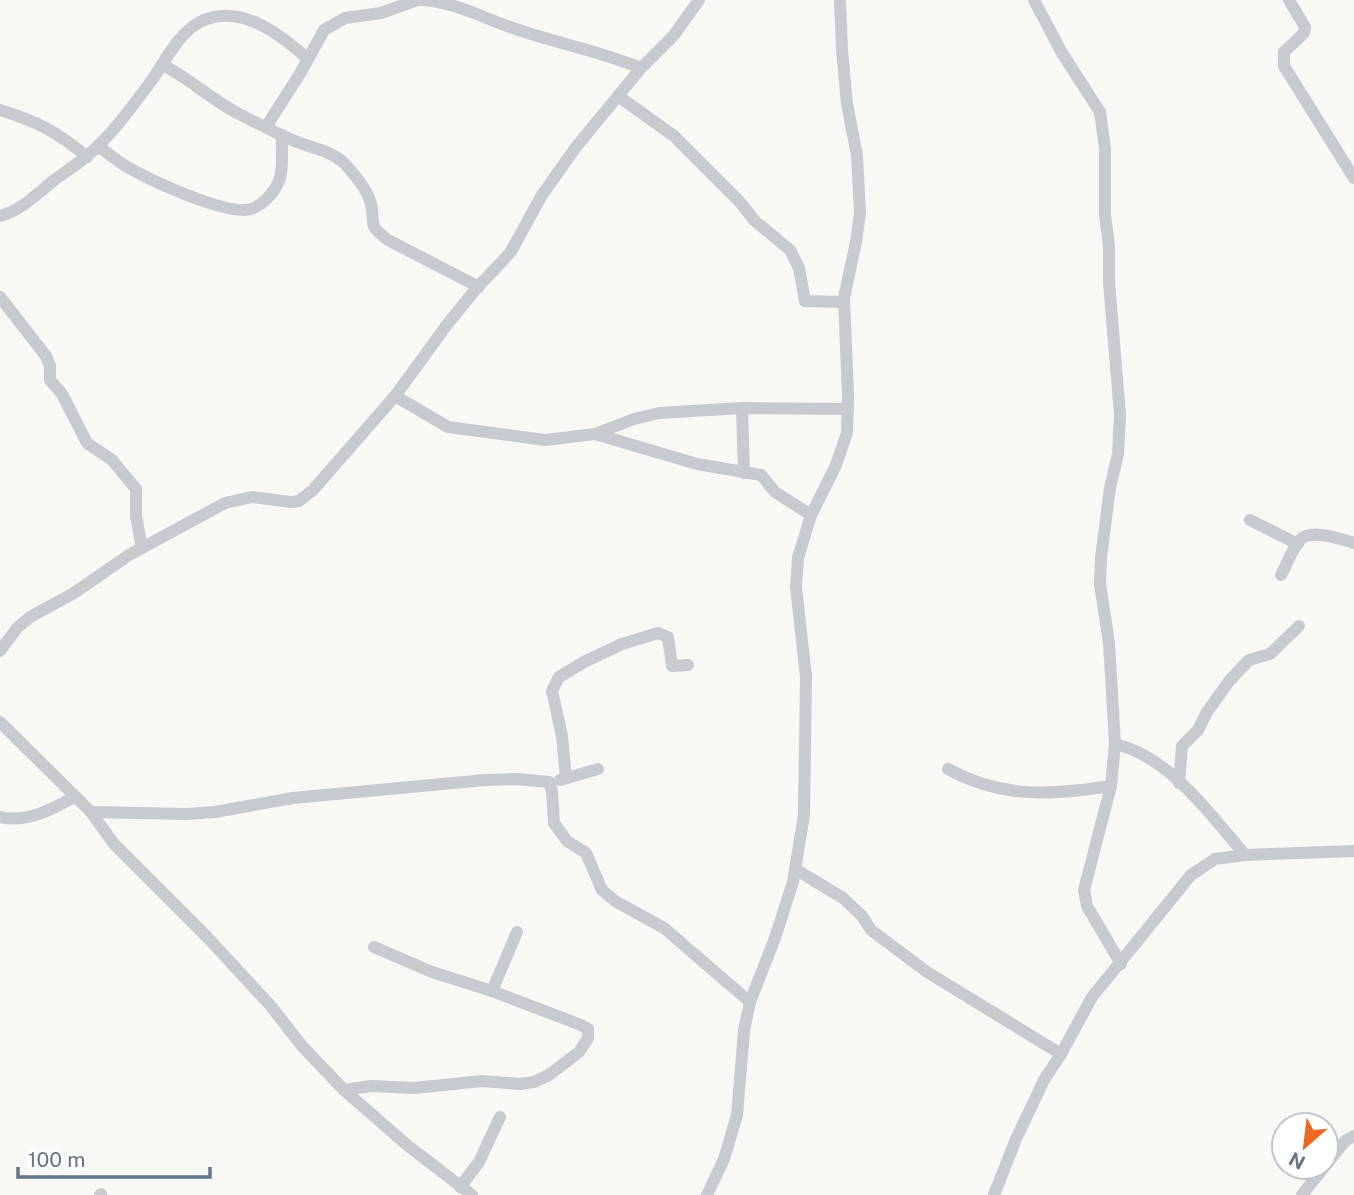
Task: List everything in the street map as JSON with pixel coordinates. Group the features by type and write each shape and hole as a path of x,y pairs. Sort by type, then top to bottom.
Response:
{"street":[{"path":"266,127 324,30 335,22 381,13 419,0 453,6 515,29 641,68"},
{"path":"0,651 11,635 30,617 74,593 142,548 225,503 252,497 284,503 299,501 313,490 395,396 446,326 510,253 561,167 641,68 674,34 699,0"},
{"path":"707,1195 724,1159 737,1115 744,1031 750,1002 775,938 795,869 804,815 806,677 796,587 798,558 811,515 842,449 846,433 848,409 844,302 859,226 857,155 847,104 840,0"},
{"path":"1034,0 1062,53 1100,112 1104,131 1105,215 1120,415 1118,454 1110,488 1100,584 1109,643 1115,744 1111,786 1084,890 1087,906 1121,964"},
{"path":"1289,0 1305,27 1304,33 1284,52 1284,66 1354,178"},
{"path":"0,216 21,206 87,157 163,65 188,30 202,21 241,17 253,21 284,38 308,59"},
{"path":"163,65 184,76 227,107 282,135 321,150 345,164 368,196 372,226 388,240 479,287"},
{"path":"618,96 674,136 739,201 755,221 790,250 799,268 805,301 844,302"},
{"path":"0,110 54,130 87,157"},
{"path":"98,146 128,167 156,181 220,206 243,210 252,209 268,198 280,178 282,135"},
{"path":"0,297 46,356 51,382 62,394 87,443 112,460 136,489 136,516 142,548"},
{"path":"395,396 435,421 457,429 545,440 595,434 659,413 742,408 848,409"},
{"path":"742,408 744,472"},
{"path":"595,434 697,464 764,477 775,492 811,515"},
{"path":"1250,520 1297,544"},
{"path":"1281,575 1297,544 1309,535 1338,538 1354,543"},
{"path":"1179,783 1182,746 1198,730 1207,712 1230,680 1249,660 1270,654 1299,626"},
{"path":"566,778 562,736 552,691 559,677 622,644 658,633 668,637 672,666 688,665"},
{"path":"0,722 91,812 114,844 225,956 270,1005 302,1046 344,1090 472,1195"},
{"path":"1115,744 1130,747 1147,756 1179,783 1245,855"},
{"path":"91,812 206,813 237,810 293,798 485,780 549,782 598,769"},
{"path":"948,769 990,788 1062,793 1111,786"},
{"path":"549,782 554,823 567,841 586,853 602,890 610,898 664,928 750,1002"},
{"path":"0,817 32,816 74,797"},
{"path":"993,1195 1044,1080 1092,997 1191,875 1215,859 1245,855 1354,851"},
{"path":"795,869 843,898 862,916 871,930 927,972 1061,1054"},
{"path":"492,990 517,932"},
{"path":"344,1090 371,1086 414,1088 482,1081 520,1084 534,1082 562,1066 579,1052 588,1038 588,1029 581,1025 492,990 432,972 374,947"},
{"path":"460,1187 479,1162 500,1117"},
{"path":"1340,1147 1354,1136"},
{"path":"1302,1195 1313,1181"}]}
